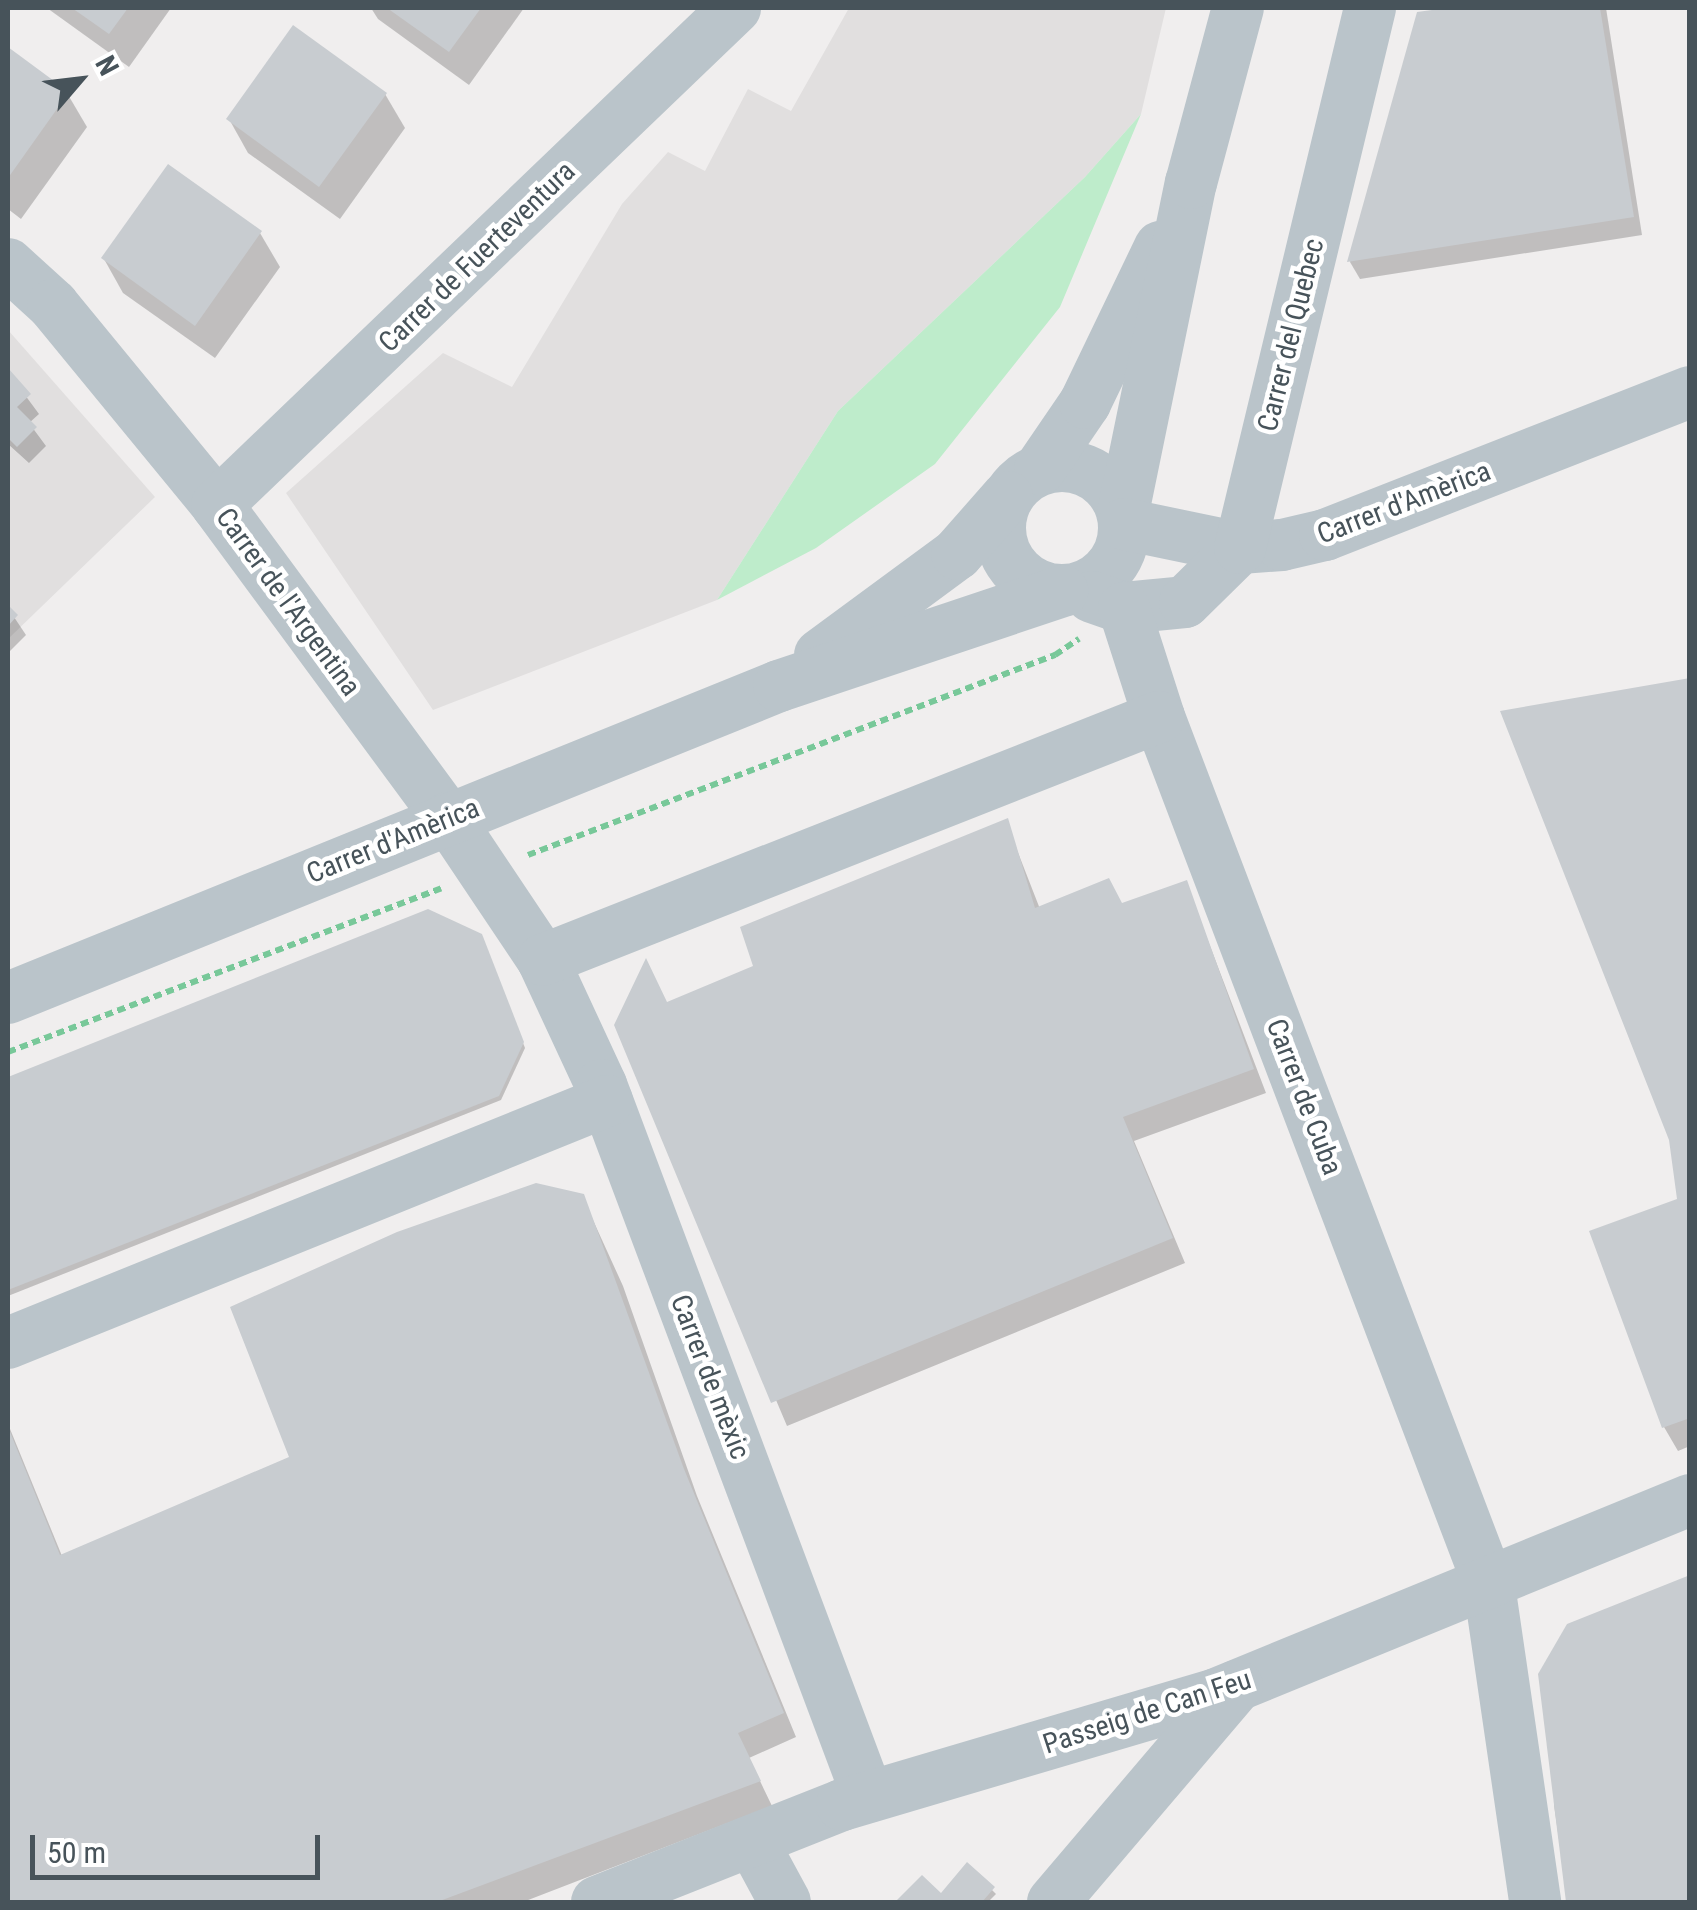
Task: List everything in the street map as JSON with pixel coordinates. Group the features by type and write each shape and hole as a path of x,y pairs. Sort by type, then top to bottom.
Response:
{"street":[{"name":"Carrer de Fuerteventura","path":"217,504 734,8"},
{"path":"1067,591 1095,582 1114,564 1191,183 1238,8"},
{"name":"Carrer del Quebec","path":"1240,548 1370,8"},
{"path":"1191,183 1085,402 1023,483 1002,546 1013,568 1041,588 1067,591 1124,608 1185,602 1240,548"},
{"name":"Carrer de l'Argentina","path":"8,264 53,305 217,504 448,818 543,960"},
{"name":"Carrer d'Amèrica","path":"1240,548 1325,535 1690,392"},
{"path":"1023,483 1083,468 1102,479 1124,519 1240,548"},
{"name":"Carrer d'Amèrica","path":"779,686 957,554 1023,483"},
{"name":"Carrer d'Amèrica","path":"8,998 779,686 1067,591"},
{"name":"Carrer de Cuba","path":"1124,608 1159,717 1488,1584 1534,1902"},
{"path":"543,960 1159,717"},
{"name":"Carrer de mèxic","path":"543,960 607,1101 868,1797"},
{"path":"8,1343 607,1101"},
{"name":"Passeig de Can Feu","path":"597,1902 868,1797 1238,1686 1690,1500"},
{"path":"1053,1902 1238,1686"},
{"path":"752,1841 785,1902"}],"path":[{"path":"8,1052 1055,655 1124,608"}],"shaded area":[{"path":"849,8 1166,8 1141,114 1085,177 838,411 717,600 433,710 286,493 443,353 512,387 622,204 668,152 705,171 748,89 791,111"},
{"path":"8,330 155,497 8,639"}],"green space":[{"path":"1141,114 1060,307 935,464 816,548 717,600 838,411 1085,177"}],"building":[{"path":"72,8 128,8 109,34"},
{"path":"387,8 481,8 449,52"},
{"path":"1447,8 1600,8 1634,217 1347,262 1417,12"},
{"path":"293,25 387,93 319,187 226,119"},
{"path":"8,47 69,92 8,178"},
{"path":"168,164 262,231 195,326 101,258"},
{"path":"8,368 31,394 17,407 37,427 17,447 8,438"},
{"path":"8,605 18,615 8,626"},
{"path":"1690,678 1690,1418 1662,1428 1589,1231 1677,1199 1669,1140 1500,711"},
{"path":"1008,818 1035,908 1109,878 1122,903 1187,880 1254,1069 1123,1117 1173,1238 771,1403 614,1025 646,958 667,1002 753,966 740,927"},
{"path":"428,909 482,934 524,1042 499,1096 8,1290 8,1077"},
{"path":"536,1183 584,1194 684,1469 784,1713 738,1733 761,1781 437,1902 8,1902 8,1427 60,1555 289,1457 230,1307 397,1232"},
{"path":"1690,1575 1690,1902 1566,1902 1538,1674 1567,1624"},
{"path":"967,1862 995,1887 982,1902 895,1902 922,1875 941,1893"}]}
